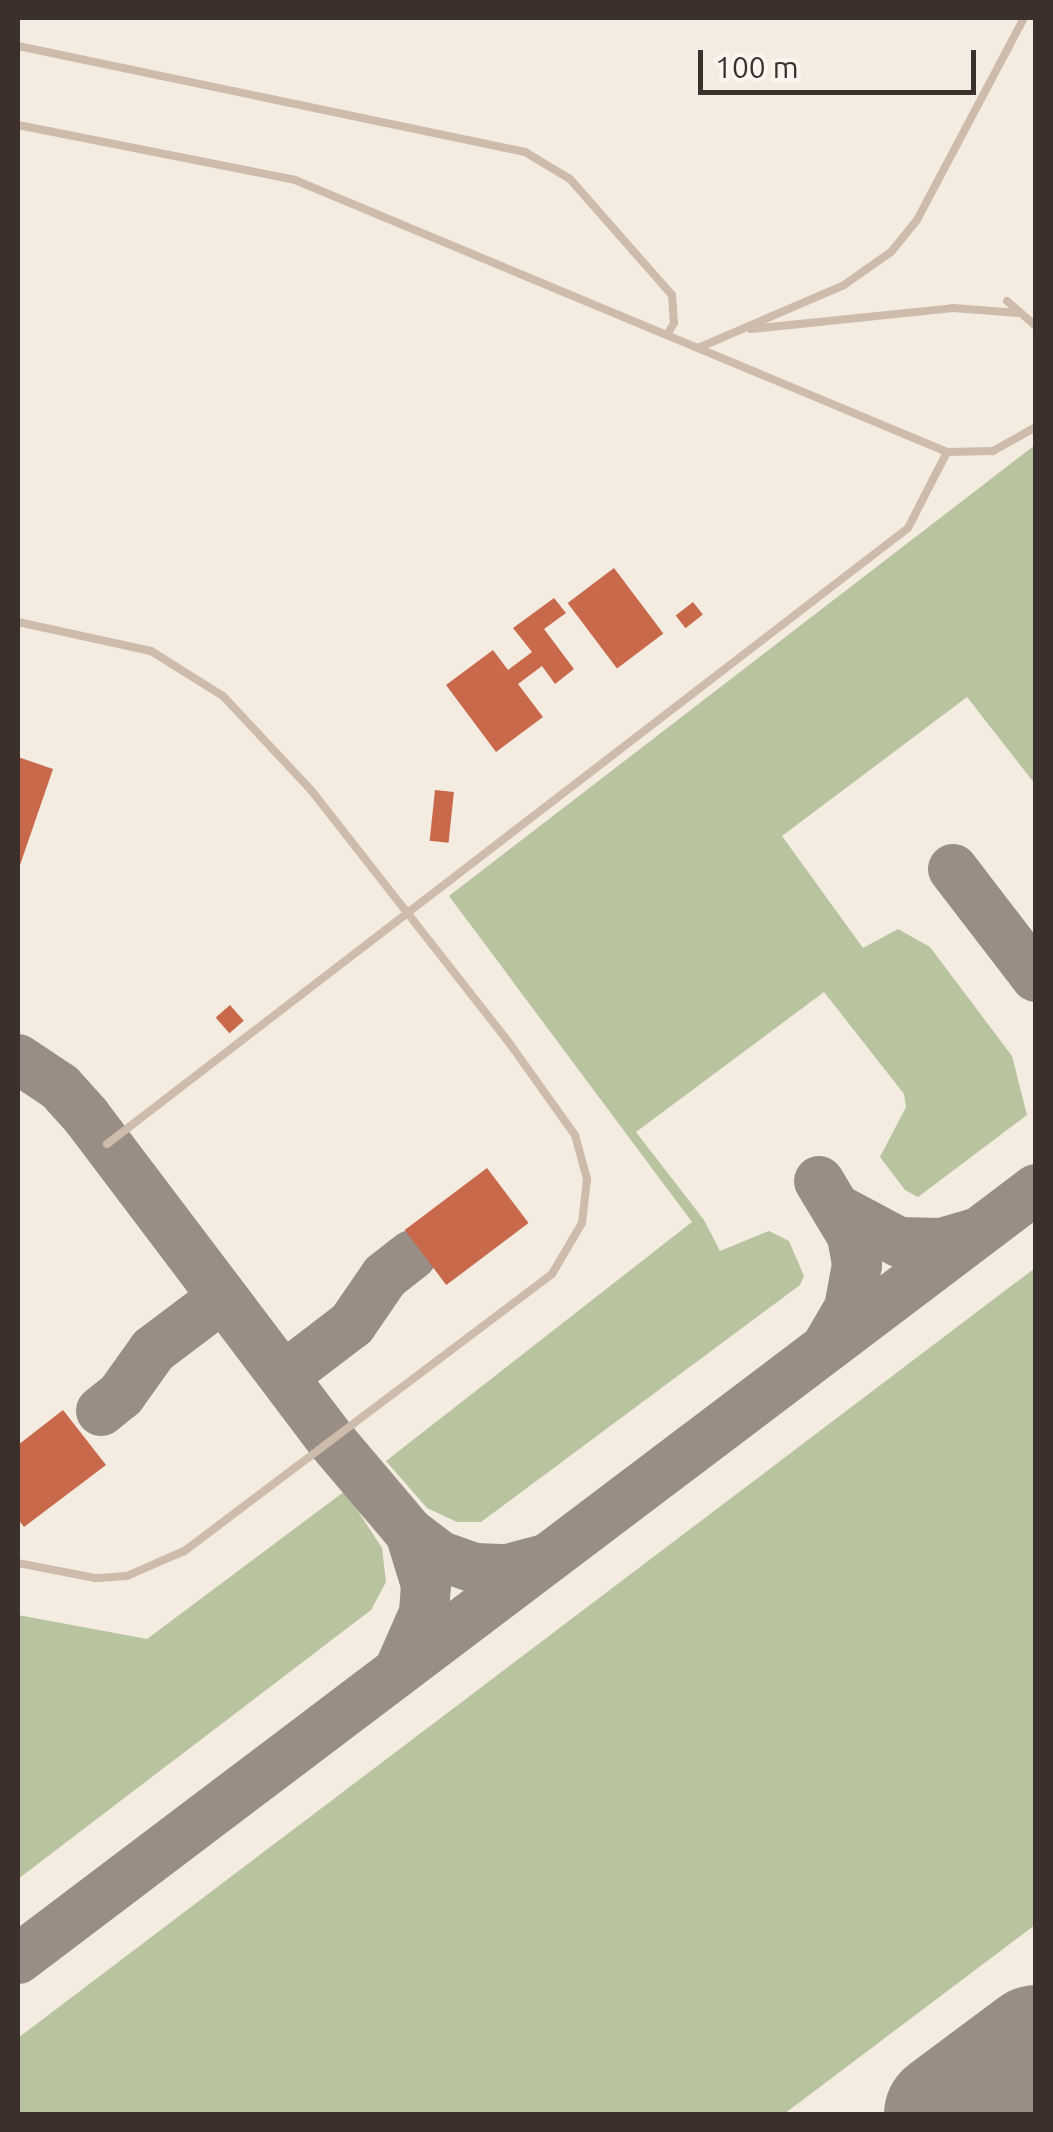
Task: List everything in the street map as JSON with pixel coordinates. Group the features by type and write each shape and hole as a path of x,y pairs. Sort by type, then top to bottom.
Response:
{"lane":[{"path":"698,348 844,285 891,252 918,220 1024,18"},
{"path":"18,46 537,158 570,178 672,296 674,323 667,335"},
{"path":"18,124 294,180 948,452 993,450 1036,426"},
{"path":"1007,301 1036,326"},
{"path":"740,330 953,308 1020,312"},
{"path":"107,1144 908,528 948,452"},
{"path":"18,622 151,651 223,696 310,790 575,1134 584,1157 587,1206 574,1245 552,1274 490,1325 184,1551 127,1576 96,1578 18,1563"}],"green space":[{"path":"1035,445 1035,784 967,697 782,836 863,948 898,929 930,947 1012,1056 1027,1115 918,1197 905,1190 880,1157 906,1107 904,1094 824,992 636,1132 704,1220 720,1251 769,1231 789,1241 804,1276 800,1285 481,1522 457,1522 427,1508 386,1461 692,1222 449,896"},
{"path":"1035,1268 1035,1925 784,2114 18,2114 18,2038"},
{"path":"345,1491 382,1548 386,1582 371,1610 18,1879 18,1615 147,1639"}],"building":[{"path":"614,568 663,633 617,668 568,603"},
{"path":"554,598 566,613 544,629 574,669 555,684 542,666 518,684 543,717 496,752 446,685 493,650 508,670 532,652 513,628"},
{"path":"693,602 703,615 686,628 676,616"},
{"path":"18,757 53,769 20,865 18,865"},
{"path":"435,790 454,792 449,843 430,841"},
{"path":"230,1005 244,1021 229,1033 216,1017"},
{"path":"487,1168 529,1223 446,1285 405,1230"},
{"path":"63,1410 106,1465 24,1527 18,1519 18,1445"}],"taxiway":[{"path":"953,869 1036,977"},
{"path":"18,1059 60,1087 86,1116 331,1440 410,1533 440,1556 475,1568 508,1569 545,1559"},
{"path":"819,1181 852,1236 857,1265 849,1308 828,1344"},
{"path":"18,1959 1036,1189"},
{"path":"839,1210 899,1242 941,1243 975,1233"},
{"path":"297,1366 352,1324 385,1276 412,1255"},
{"path":"101,1411 121,1395 153,1350 210,1307 229,1307 217,1290 214,1297"},
{"path":"399,1670 424,1613 426,1585 410,1533"}],"runway":[{"path":"946,2114 1036,2047"}]}
